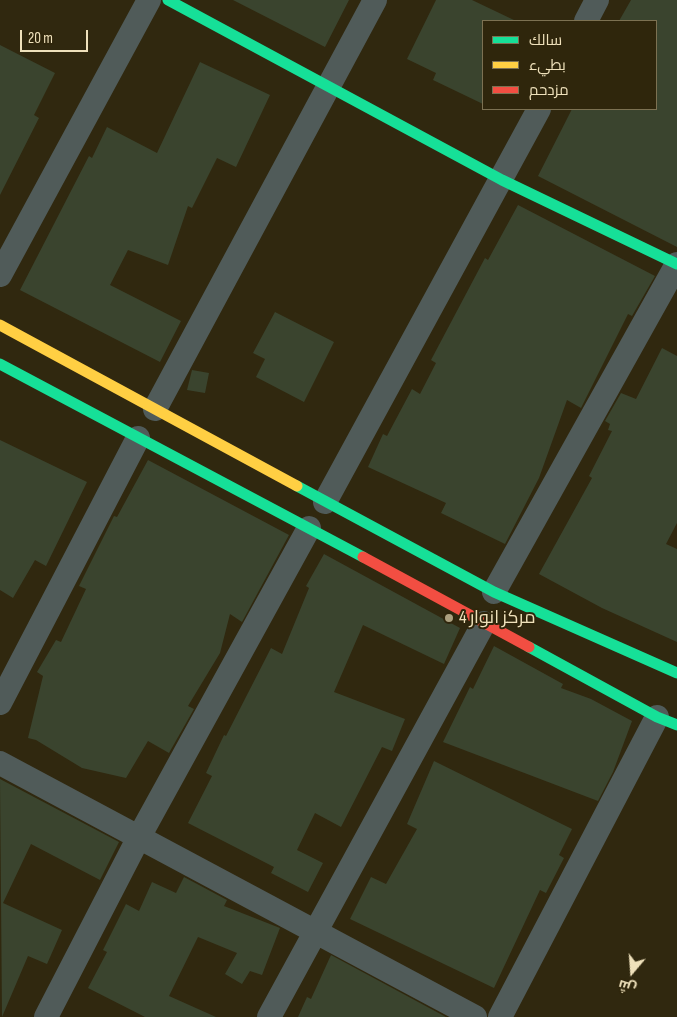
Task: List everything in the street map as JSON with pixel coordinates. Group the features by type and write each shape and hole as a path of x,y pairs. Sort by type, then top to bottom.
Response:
{"main road":[{"path":"168,0 502,180 677,264"},
{"path":"0,325 494,592 677,672"},
{"path":"0,364 667,721"}],"street":[{"path":"0,275 149,0"},
{"path":"155,409 375,0"},
{"path":"587,20 597,0"},
{"path":"325,502 539,110"},
{"path":"494,592 677,264"},
{"path":"0,703 138,438"},
{"path":"46,1017 139,837 309,528"},
{"path":"269,1017 484,623"},
{"path":"500,1017 667,721"},
{"path":"0,763 475,1017"}],"building":[{"path":"233,0 349,0 325,47"},
{"path":"436,0 472,0 514,20 482,20 482,104 433,80 436,73 407,59"},
{"path":"631,0 677,0 677,247 538,176 571,110 657,110 657,20 620,20"},
{"path":"0,45 55,73 34,115 39,118 0,195"},
{"path":"200,62 270,95 236,167 217,158 192,208 188,206 168,265 128,250 110,285 181,321 160,362 20,290 89,156 92,158 107,127 157,153"},
{"path":"518,205 655,276 632,316 628,314 581,408 567,400 539,478 505,544 441,513 446,503 368,467 383,434 387,436 412,389 420,394 436,363 431,360 485,258 488,260"},
{"path":"275,312 334,342 304,402 256,377 265,359 253,353"},
{"path":"662,348 677,356 677,523 666,544 677,549 677,642 602,608 539,574 592,478 589,476 612,431 608,430 610,424 605,421 621,393 636,399"},
{"path":"192,370 209,373 205,393 187,390"},
{"path":"0,440 87,482 46,566 35,560 13,598 0,590"},
{"path":"148,460 289,535 242,622 230,614 220,653 188,706 194,709 169,753 148,741 126,778 82,768 36,740 28,738 43,676 37,672 56,640 61,642 86,589 79,586 114,516 117,517"},
{"path":"324,554 460,628 444,664 363,625 334,692 405,719 392,751 382,747 341,827 315,813 297,850 323,863 308,892 271,873 274,867 188,823 212,776 206,773 224,735 226,736 271,648 282,654 309,588 306,586"},
{"path":"494,646 563,684 561,688 591,699 632,721 613,772 598,801 443,742 470,687 473,689"},
{"path":"434,761 572,829 559,855 564,858 546,893 540,890 494,988 350,919 371,877 386,884 417,829 407,824"},
{"path":"0,779 119,842 100,880 31,844 3,903 62,930 47,964 28,956 2,1017"},
{"path":"184,877 227,900 224,906 280,928 262,975 250,971 242,984 225,974 237,953 198,937 169,996 216,1017 145,1017 88,988 107,952 103,950 126,904 139,911 152,882 176,893"},
{"path":"331,955 446,1017 298,1017 307,997 311,999"}],"traffic: fast":[{"path":"168,0 502,180 677,264"},
{"path":"0,364 363,557"},
{"path":"297,486 494,592 677,673"},
{"path":"529,647 657,717 677,725"}],"traffic: slow":[{"path":"0,325 297,486"}],"traffic: jam":[{"path":"363,557 529,647"}],"place":[{"name":"مركز انوار 4","path":"449,618"}]}
